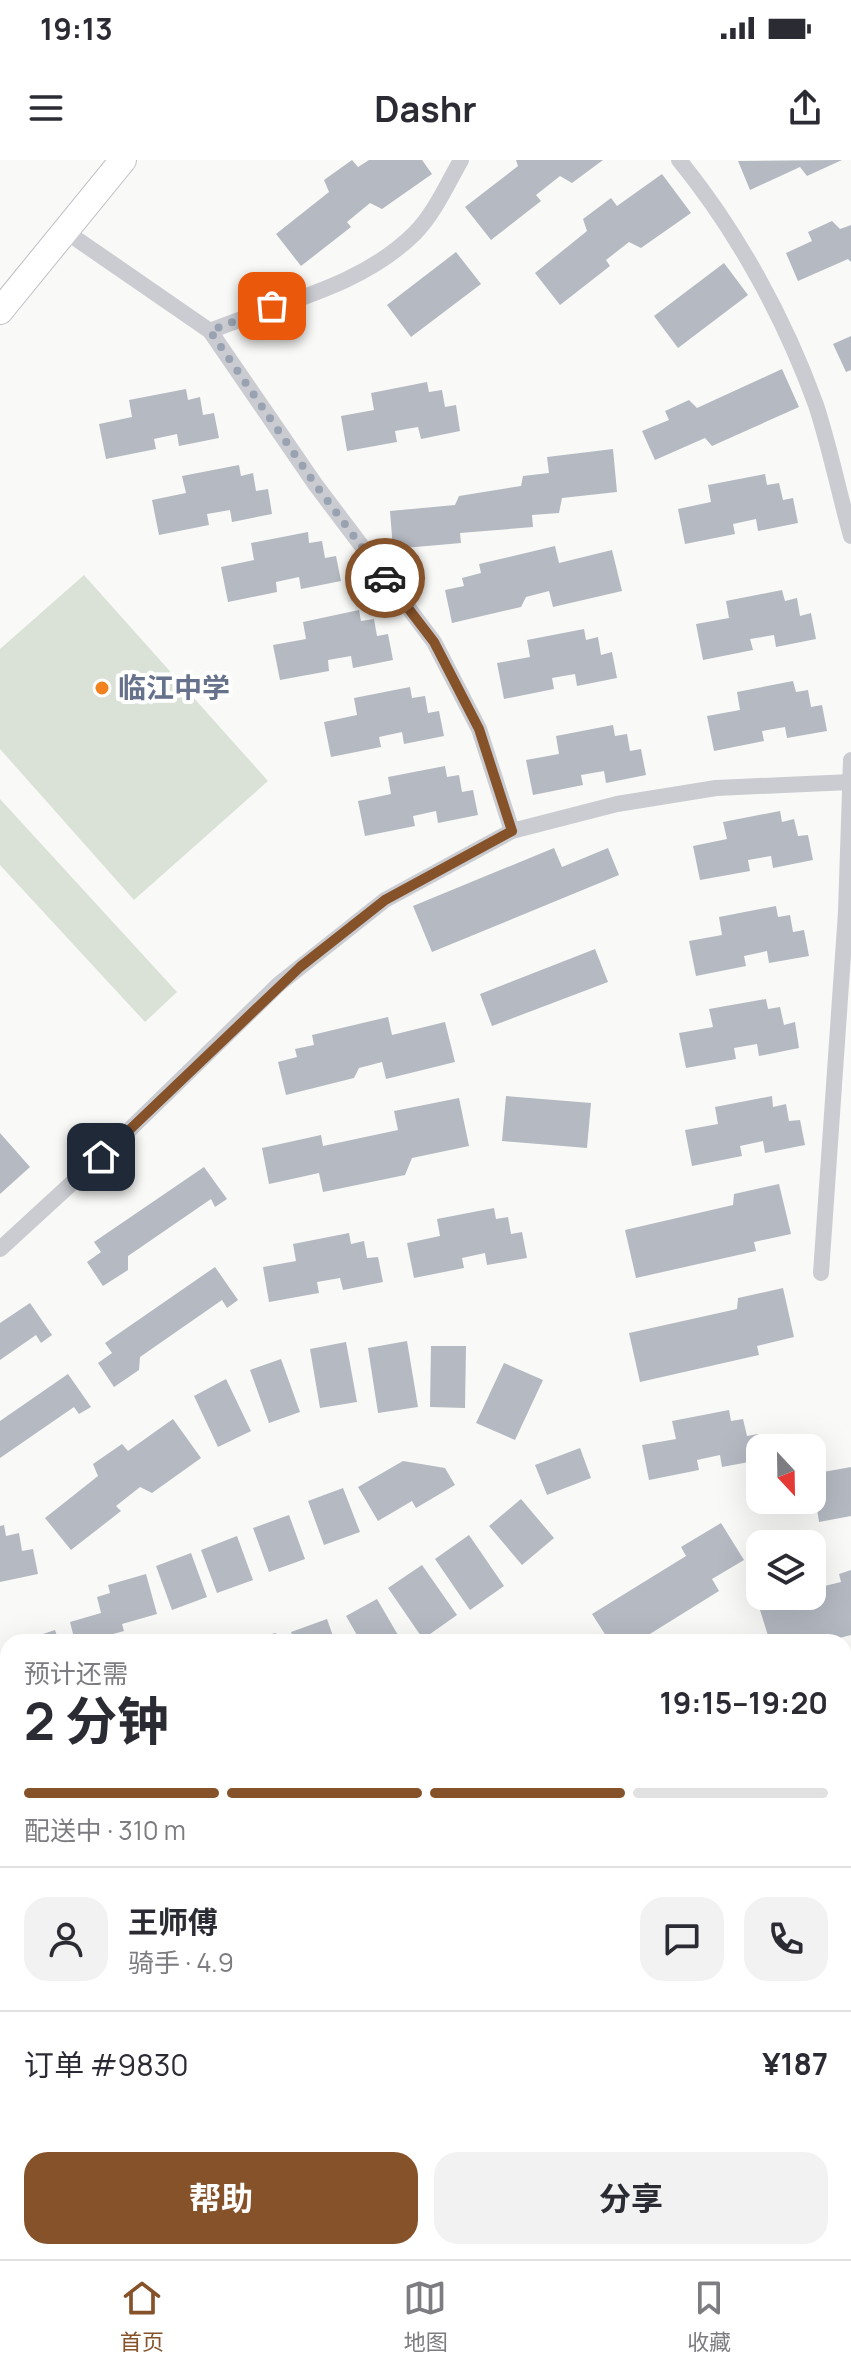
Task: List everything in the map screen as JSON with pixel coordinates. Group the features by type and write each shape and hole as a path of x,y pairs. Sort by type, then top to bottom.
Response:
{"main road":[{"path":"0,311 123,160"}],"street":[{"path":"210,331 272,306 348,282 415,232 461,160"},
{"path":"679,160 703,189 777,312 816,406 851,536"},
{"path":"65,231 210,331 315,484 434,642 479,729 512,831"},
{"path":"821,1273 846,912 851,760"},
{"path":"0,1249 121,1138 279,984 385,900 512,831 617,804 716,788 850,782"}],"shaded area":[{"path":"84,575 268,781 134,900 0,749 0,649"},
{"path":"0,799 177,992 145,1022 0,865"}],"building":[{"path":"352,160 358,167 369,160 422,160 432,174 382,209 370,203 347,222 351,227 301,266 276,234 329,192 324,180"},
{"path":"516,160 603,160 572,183 560,176 536,195 541,201 491,240 465,207 518,166"},
{"path":"842,160 807,176 800,167 750,190 738,161"},
{"path":"662,174 691,213 641,248 629,242 606,260 610,266 560,305 535,273 587,231 583,219 611,198 617,206"},
{"path":"832,221 840,229 851,225 851,262 848,259 798,281 786,253 812,241 808,232"},
{"path":"456,252 481,284 411,337 387,305"},
{"path":"724,263 748,295 678,348 654,316"},
{"path":"851,336 851,370 846,372 833,344"},
{"path":"782,369 799,407 712,446 705,438 655,460 642,431 669,420 665,411 689,400 697,408"},
{"path":"427,382 429,392 442,390 445,407 456,405 460,431 421,439 418,427 395,431 397,442 347,451 341,416 374,410 371,393"},
{"path":"186,389 188,400 200,397 203,415 214,413 219,438 179,446 177,434 154,439 156,449 106,459 99,424 132,417 129,400"},
{"path":"613,449 617,492 562,498 559,513 532,515 533,527 460,533 461,543 393,549 390,511 455,505 459,496 521,486 523,476 549,473 547,457"},
{"path":"239,465 241,476 253,473 256,491 268,489 272,514 232,522 230,510 207,514 209,525 159,535 152,500 186,493 182,476"},
{"path":"765,474 767,485 779,483 783,500 793,498 798,523 758,531 756,519 733,524 735,534 685,544 678,509 711,502 708,485"},
{"path":"308,532 309,543 322,541 325,558 336,556 341,581 301,589 299,577 276,582 277,592 228,602 221,567 254,560 251,543"},
{"path":"555,546 559,563 612,550 622,591 553,607 549,591 526,597 521,607 452,623 445,590 464,586 462,578 481,573 479,564"},
{"path":"782,590 785,601 797,598 800,616 811,613 816,639 776,647 774,635 750,639 753,650 703,660 696,624 729,618 726,601"},
{"path":"359,610 361,621 374,619 377,636 388,634 393,660 353,668 351,656 328,660 329,671 280,680 273,645 306,639 303,622"},
{"path":"584,629 586,640 598,637 601,655 612,652 617,678 577,686 575,674 552,678 554,689 504,699 497,663 530,657 527,640"},
{"path":"793,681 796,692 808,690 811,707 822,705 827,731 787,738 785,727 762,731 764,741 714,751 707,716 740,710 737,692"},
{"path":"410,687 412,698 425,696 428,713 439,711 444,736 404,744 402,732 379,737 381,747 331,757 324,722 357,715 354,698"},
{"path":"613,725 615,736 627,734 630,751 641,749 646,775 606,783 604,771 581,775 583,785 533,795 526,760 559,754 556,736"},
{"path":"445,766 447,777 459,775 462,792 473,790 478,815 438,823 436,811 413,816 415,826 365,836 358,801 391,794 388,777"},
{"path":"780,811 782,822 794,819 798,836 808,835 813,860 773,868 771,856 748,860 750,871 700,880 693,846 727,839 723,822"},
{"path":"554,848 562,867 608,848 619,875 432,952 413,906"},
{"path":"776,906 778,917 790,915 793,932 804,930 809,956 769,963 767,951 744,956 746,966 696,976 689,941 722,935 719,917"},
{"path":"595,949 608,982 492,1026 480,994"},
{"path":"766,999 768,1009 780,1007 784,1025 795,1022 799,1048 759,1056 757,1044 734,1048 736,1059 686,1068 679,1033 713,1027 709,1009"},
{"path":"388,1017 392,1035 445,1022 455,1062 386,1079 382,1062 359,1068 354,1078 286,1095 278,1062 297,1057 295,1049 314,1045 312,1035"},
{"path":"506,1096 591,1103 587,1148 502,1141"},
{"path":"772,1096 773,1107 786,1104 789,1121 800,1120 805,1145 765,1153 763,1141 740,1146 742,1156 692,1166 685,1130 718,1124 715,1107"},
{"path":"459,1098 469,1146 412,1158 405,1175 323,1192 319,1173 269,1184 262,1148 321,1135 323,1146 398,1130 394,1111"},
{"path":"0,1133 30,1167 0,1194"},
{"path":"204,1167 227,1199 215,1207 211,1199 128,1256 128,1270 103,1286 87,1262 101,1252 94,1242"},
{"path":"779,1184 791,1234 754,1242 756,1251 636,1278 625,1230 733,1205 734,1194"},
{"path":"494,1208 496,1219 508,1217 511,1234 522,1232 527,1258 487,1265 485,1253 462,1258 464,1268 414,1278 407,1243 440,1236 437,1219"},
{"path":"349,1233 351,1244 364,1241 367,1258 378,1257 383,1282 343,1290 340,1278 317,1282 319,1293 269,1302 263,1267 296,1261 293,1244"},
{"path":"215,1267 238,1300 227,1308 222,1300 140,1357 139,1370 114,1387 98,1363 112,1353 105,1343"},
{"path":"783,1288 794,1337 757,1346 759,1355 640,1382 629,1333 737,1309 738,1298"},
{"path":"30,1303 52,1335 41,1343 36,1335 0,1360 0,1323"},
{"path":"407,1341 418,1407 378,1413 368,1348"},
{"path":"346,1342 357,1402 320,1408 310,1349"},
{"path":"431,1346 466,1346 465,1408 430,1407"},
{"path":"281,1359 300,1412 269,1423 250,1370"},
{"path":"504,1363 543,1380 515,1440 476,1423"},
{"path":"68,1374 91,1407 79,1414 74,1407 0,1458 0,1421"},
{"path":"226,1379 251,1431 218,1447 194,1396"},
{"path":"729,1410 731,1421 743,1419 747,1434 746,1463 722,1467 720,1455 697,1460 699,1470 649,1480 642,1445 676,1439 672,1421"},
{"path":"173,1419 201,1458 152,1493 140,1487 116,1506 121,1511 71,1550 45,1518 98,1476 93,1464 122,1444 128,1451"},
{"path":"580,1448 591,1478 547,1495 535,1465"},
{"path":"403,1461 445,1468 455,1485 416,1508 412,1501 378,1521 358,1487"},
{"path":"851,1467 851,1516 819,1522 818,1514 826,1514 826,1471"},
{"path":"343,1488 360,1532 324,1545 308,1501"},
{"path":"521,1499 554,1538 522,1565 489,1526"},
{"path":"289,1515 305,1559 269,1572 253,1528"},
{"path":"721,1523 744,1560 712,1579 719,1591 650,1634 605,1634 592,1614 686,1556 681,1547"},
{"path":"4,1525 6,1536 19,1533 22,1551 33,1549 38,1574 0,1582 0,1526"},
{"path":"469,1535 504,1586 470,1610 435,1559"},
{"path":"237,1536 253,1580 217,1593 201,1550"},
{"path":"191,1553 207,1597 172,1610 156,1566"},
{"path":"422,1565 457,1615 430,1634 420,1634 388,1588"},
{"path":"851,1570 851,1634 768,1634 760,1610 826,1610 826,1586 841,1582 839,1574"},
{"path":"146,1574 157,1614 122,1624 124,1631 113,1634 73,1634 70,1622 101,1613 97,1597 110,1593 108,1585"},
{"path":"377,1599 397,1634 356,1634 346,1616"},
{"path":"327,1619 332,1634 292,1634"}],"way so far":[{"path":"272,306 210,331 315,484 385,578"}],"place":[{"name":"临江中学","path":"102,688"}],"route":[{"path":"101,1157 300,967 385,900 512,831 479,729 434,642 385,578"}]}
